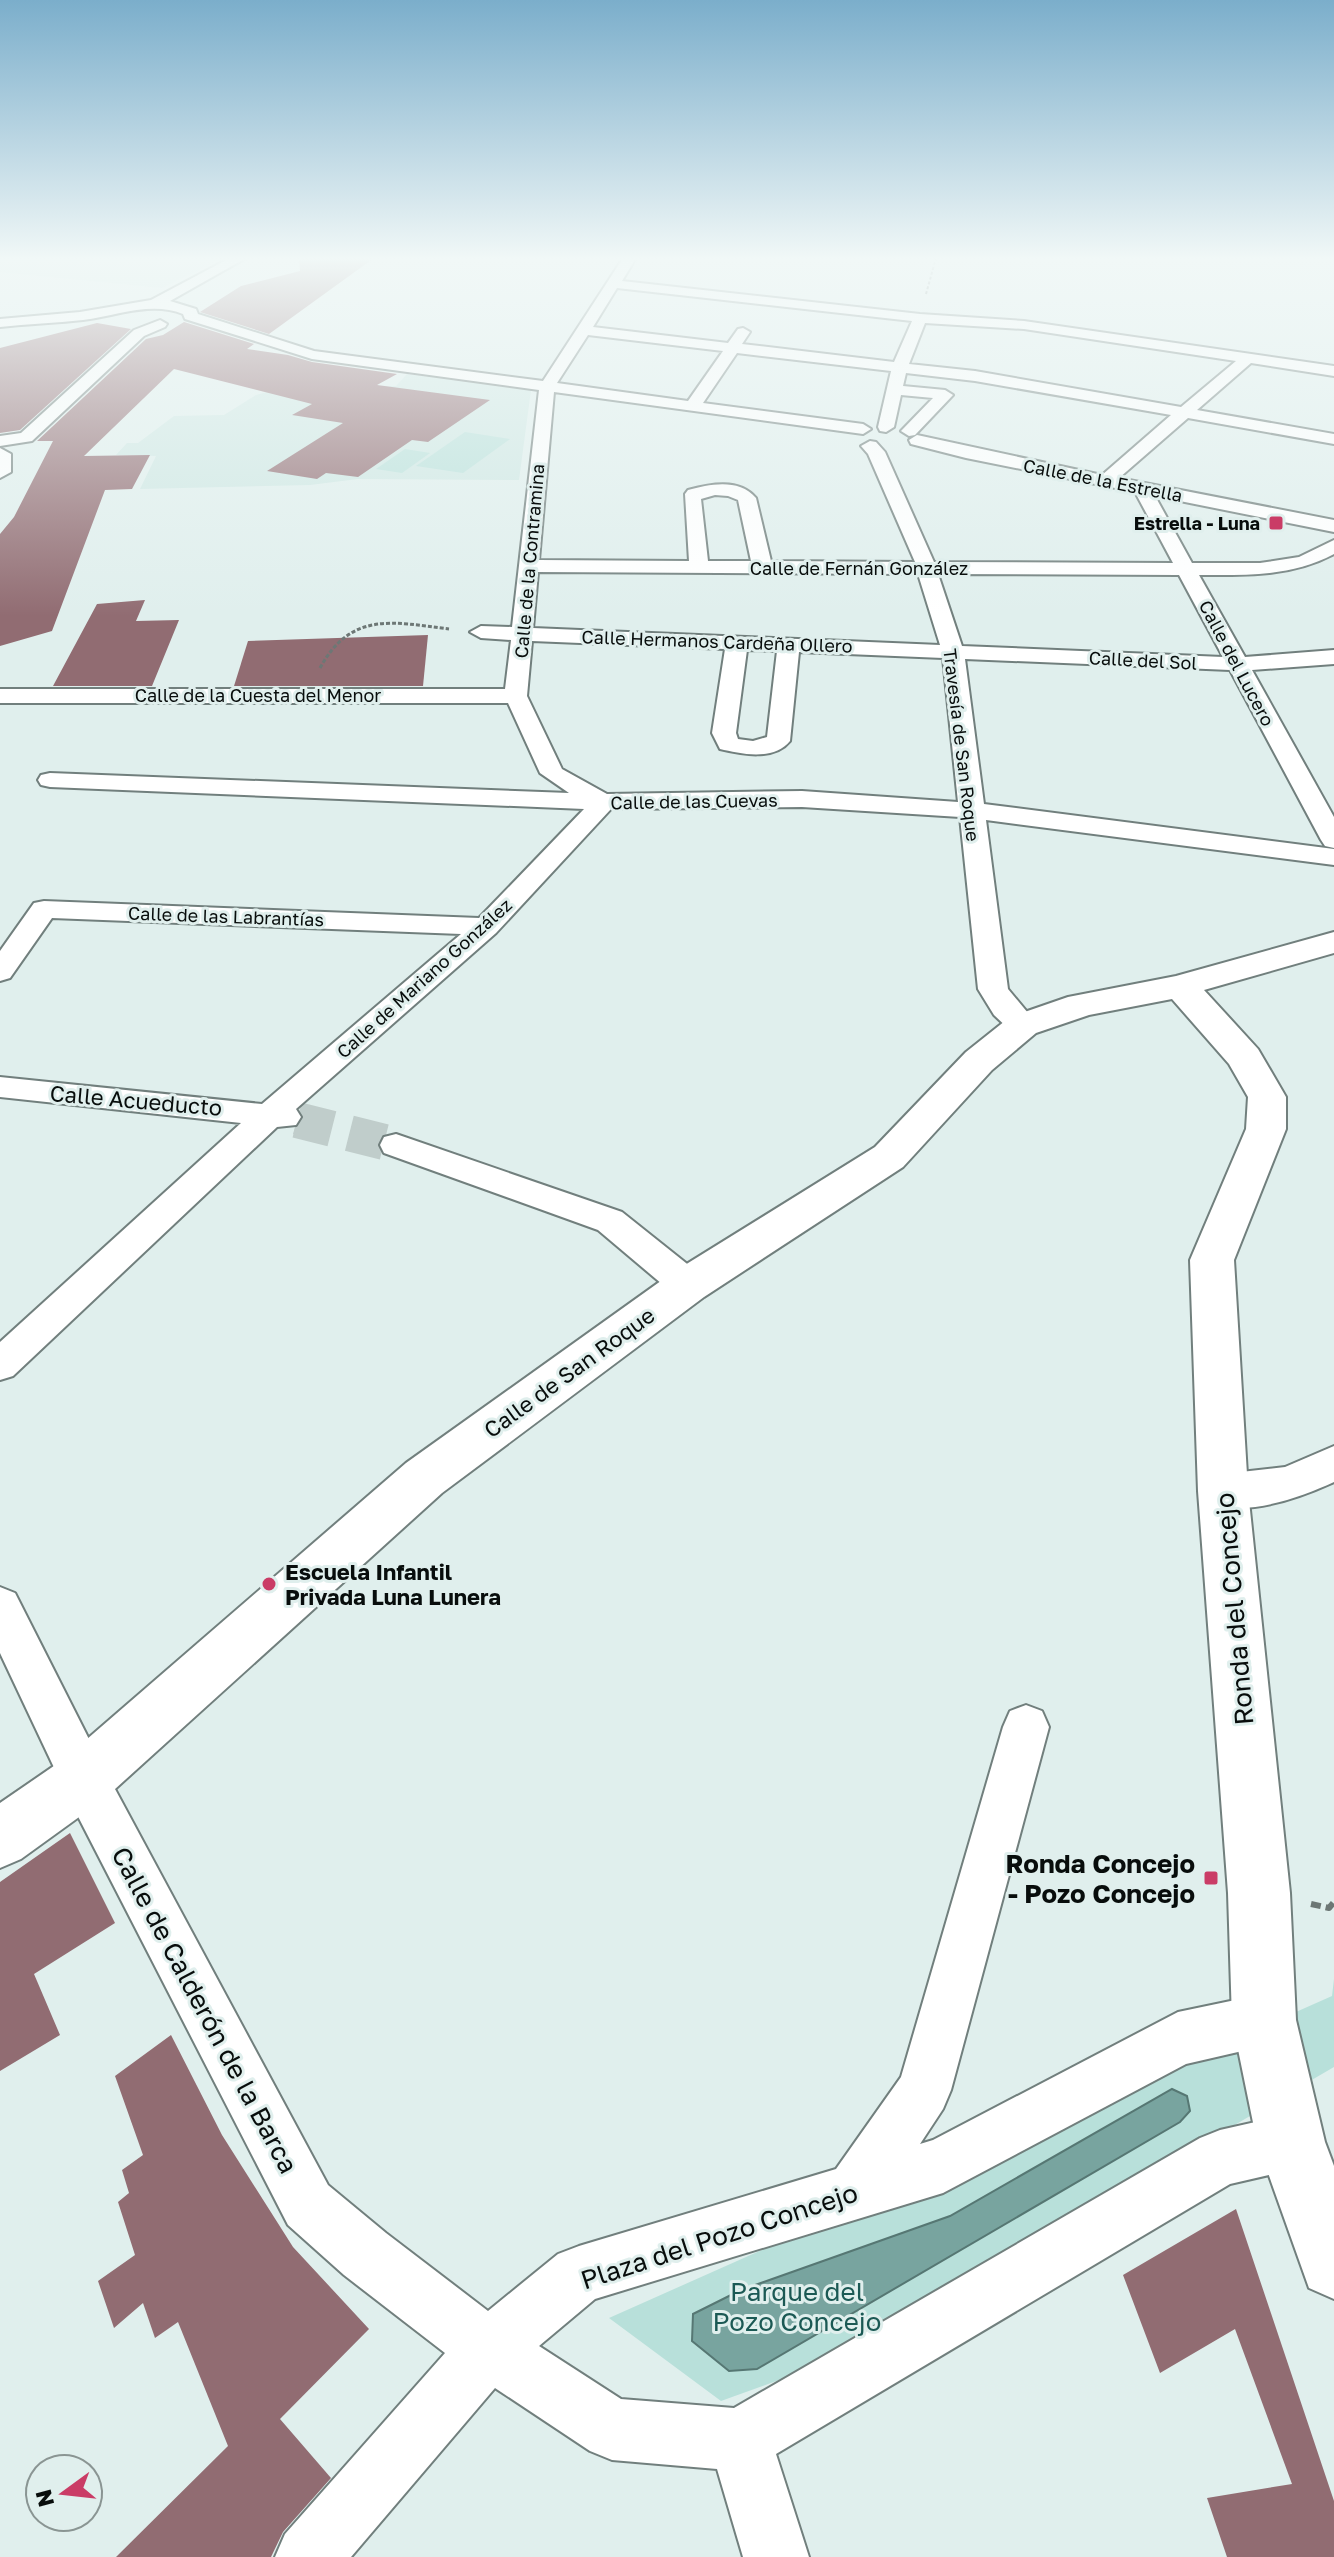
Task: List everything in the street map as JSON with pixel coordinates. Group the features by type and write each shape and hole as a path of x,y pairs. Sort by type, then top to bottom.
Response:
{"street":[{"path":"0,441 26,437 91,377"},
{"name":"Calle de la Estrella","path":"476,377 790,420 887,443 966,453 1334,526"},
{"name":"Calle de la Contramina","path":"516,696 547,387 553,377"},
{"path":"692,407 712,377"},
{"path":"887,443 886,427 897,377"},
{"path":"975,377 1018,382 1334,439"},
{"path":"1106,480 1227,377"},
{"path":"887,443 945,395 895,389"},
{"name":"Travesía de San Roque","path":"887,443 953,651 993,989 1005,1008 1023,1025"},
{"name":"Calle del Lucero","path":"1141,487 1334,840"},
{"path":"699,567 692,499 694,494 718,490 741,493 747,498 762,567"},
{"name":"Calle de Fernán González","path":"530,566 1260,569 1304,562 1334,546"},
{"name":"Calle Hermanos Cardeña Ollero","path":"481,632 953,651"},
{"path":"737,642 724,733 728,744 747,749 765,748 778,741 789,644"},
{"name":"Calle del Sol","path":"953,651 1237,664 1334,657"},
{"name":"Calle de la Cuesta del Menor","path":"0,696 516,696"},
{"path":"516,696 552,773 604,802"},
{"name":"Calle de las Cuevas","path":"50,780 604,802 802,799 971,810 1334,857"},
{"name":"Calle de Mariano González","path":"0,1365 285,1117 486,927 604,802"},
{"name":"Calle de las Labrantías","path":"0,972 44,909 486,927"},
{"name":"Calle de San Roque","path":"0,1838 84,1779 424,1478 688,1285 889,1157 979,1061 1023,1025 1081,1005 1180,986 1334,942"},
{"name":"Ronda del Concejo","path":"1180,986 1245,1058 1267,1097 1266,1129 1212,1260 1223,1491 1258,1879 1264,2020 1291,2142 1334,2263"},
{"name":"Calle Acueducto","path":"0,1087 285,1117"},
{"path":"396,1145 610,1221 688,1285"},
{"path":"1223,1491 1289,1484 1334,1463"},
{"name":"Calle de Calderón de la Barca","path":"0,1607 84,1779 308,2205 365,2254 489,2349"},
{"path":"854,2192 924,2090 1026,1727"},
{"name":"Plaza del Pozo Concejo","path":"308,2557 489,2349 579,2275 943,2165 1178,2039 1264,2020"},
{"path":"489,2349 612,2429 740,2440 1220,2158 1291,2142"},
{"path":"740,2440 776,2557"}],"path":[{"path":"309,695 327,653 344,633 373,624 397,622 481,632"}],"shaded area":[{"path":"404,377 433,377 531,390 519,480 358,479 310,485 140,489 156,456 116,455 127,443 138,443 174,416 224,415 256,395 278,389 396,386"}],"green space":[{"path":"465,432 510,439 463,473 416,466"},
{"path":"405,449 430,453 402,473 376,469"},
{"name":"Parque del Pozo Concejo","path":"1334,1979 1334,2067 826,2363 721,2401 609,2318 1332,1996"}],"water":[{"path":"1172,2089 1187,2096 1190,2111 1180,2122 757,2369 729,2371 692,2341 693,2314 741,2290 950,2216"}],"building":[{"path":"0,377 78,377 20,430 0,433"},
{"path":"105,377 165,377 84,456 150,455 132,489 105,490 52,631 0,646 0,534 14,517 53,441 37,441"},
{"path":"207,377 391,377 377,385 490,400 428,442 412,440 358,477 326,473 317,479 267,471 343,423 292,415 312,404"},
{"path":"145,600 136,621 179,620 152,686 53,686 97,604"},
{"path":"428,635 423,686 234,686 248,641"},
{"path":"70,1833 115,1923 34,1974 60,2035 0,2071 0,1882"},
{"path":"171,2035 222,2135 293,2247 369,2329 280,2419 331,2478 283,2532 271,2557 116,2557 228,2446 178,2322 155,2338 143,2303 114,2328 98,2281 135,2255 118,2202 129,2193 122,2170 143,2155 115,2076"},
{"path":"1236,2209 1334,2501 1334,2557 1227,2557 1207,2498 1292,2484 1235,2329 1160,2373 1123,2275"}],"tunnel":[{"path":"304,1122 297,1120 396,1145"}],"place":[{"name":"Estrella - Luna","path":"1276,523"},
{"name":"Escuela Infantil Privada Luna Lunera","path":"269,1584"},
{"name":"Ronda Concejo - Pozo Concejo","path":"1211,1878"}]}
